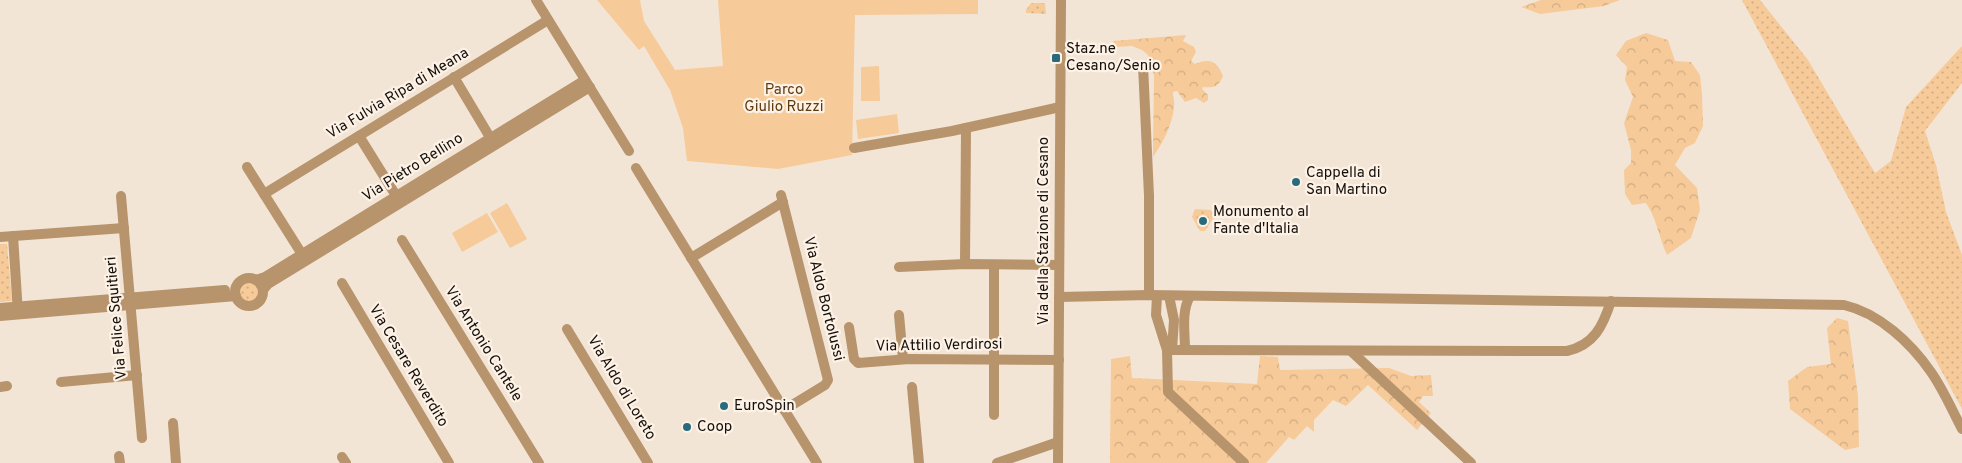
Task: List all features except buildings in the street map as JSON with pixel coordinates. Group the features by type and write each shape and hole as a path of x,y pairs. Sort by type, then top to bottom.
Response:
{"street":[{"path":"536,0 630,150"},
{"path":"1053,0 1061,20"},
{"name":"Via della Stazione di Cesano","path":"1058,463 1061,0"},
{"name":"Via Fulvia Ripa di Meana","path":"264,194 548,20"},
{"path":"1143,65 1153,296 1156,315 1169,350"},
{"path":"454,78 493,142"},
{"name":"Via Pietro Bellino","path":"256,280 304,257 587,83"},
{"path":"854,148 966,128 1060,107"},
{"path":"966,128 966,264"},
{"path":"359,136 398,199"},
{"path":"247,167 304,257"},
{"path":"636,168 817,463"},
{"name":"Via Felice Squitieri","path":"121,196 142,438"},
{"name":"Via Aldo Bortolussi","path":"691,258 782,199 828,380 825,385 784,410"},
{"path":"0,237 124,228"},
{"path":"13,236 18,311"},
{"name":"Via Antonio Cantele","path":"402,240 539,463"},
{"name":"Via Pietro Bellino","path":"263,290 268,284 304,257"},
{"path":"899,267 966,264 1059,264"},
{"path":"994,264 994,415"},
{"path":"248,278 256,280 263,290 259,301 251,305 243,304 236,293 242,280 248,278"},
{"name":"Via Cesare Reverdito","path":"342,283 449,463"},
{"path":"0,316 18,311 236,293"},
{"path":"1059,296 1836,304 1860,310 1879,320 1920,358 1934,377 1962,429"},
{"path":"1169,296 1174,320 1169,350 1168,392 1244,463"},
{"path":"1185,350 1184,315 1186,303 1190,296"},
{"path":"1169,350 1567,351 1584,345 1596,336 1604,322 1611,301"},
{"path":"0,308 18,311"},
{"path":"899,315 904,359"},
{"name":"Via Attilio Verdirosi","path":"849,327 856,362 904,359 1059,360"},
{"name":"Via Aldo di Loreto","path":"567,329 648,463"},
{"path":"1351,351 1471,463"},
{"path":"61,382 137,375"},
{"path":"912,387 919,463"},
{"path":"173,423 176,463"},
{"path":"997,463 1058,442"}],"green space":[{"name":"Parco Giulio Ruzzi","path":"597,0 640,0 644,21 675,70 723,66 718,0 978,0 978,14 855,15 852,155 778,169 687,161 683,128 670,90 644,46 639,50"},
{"path":"1541,0 1620,0 1604,6 1540,14 1521,7"},
{"path":"1742,0 1760,0 1808,60 1875,173 1891,161 1906,107 1962,46 1962,83 1925,131 1936,165 1946,212 1962,255 1962,409"},
{"path":"1031,3 1045,3 1046,14 1026,13"},
{"path":"1646,33 1668,40 1675,61 1691,62 1700,75 1702,94 1703,126 1695,143 1685,148 1675,165 1697,188 1700,210 1691,238 1667,255 1653,215 1646,203 1632,205 1625,194 1624,170 1631,163 1631,150 1624,123 1633,97 1625,80 1627,67 1616,55 1626,41"},
{"path":"1186,35 1183,41 1194,47 1196,52 1191,61 1195,64 1204,61 1212,62 1218,67 1223,76 1216,86 1203,87 1202,89 1208,95 1208,100 1204,103 1196,98 1185,102 1177,91 1173,92 1174,106 1171,121 1164,140 1153,157 1154,75 1148,55 1132,46 1116,47 1113,41"},
{"path":"879,66 880,101 861,101 861,67"},
{"path":"897,114 899,133 858,139 856,120"},
{"path":"507,203 527,239 510,248 490,213"},
{"path":"1195,209 1211,210 1214,217 1205,231 1200,231 1192,217"},
{"path":"487,213 498,232 462,252 452,233"},
{"path":"0,244 7,244 12,301 0,302"},
{"path":"249,282 256,285 259,292 256,299 249,302 242,299 239,292 242,285"},
{"path":"1837,318 1848,321 1858,396 1859,447 1845,450 1790,409 1788,381 1807,367 1831,364 1827,328"},
{"path":"1130,356 1132,378 1257,384 1260,356 1278,357 1280,370 1389,368 1411,376 1431,375 1433,396 1423,396 1419,402 1431,413 1417,430 1368,385 1346,406 1333,400 1314,420 1314,432 1307,426 1294,440 1289,437 1266,463 1110,463 1111,359"}],"place":[{"name":"Staz.ne Cesano/Senio","path":"1056,58"},
{"name":"Cappella di San Martino","path":"1296,182"},
{"name":"Monumento al Fante d'Italia","path":"1203,221"},
{"name":"EuroSpin","path":"724,406"},
{"name":"Coop","path":"687,427"}]}
